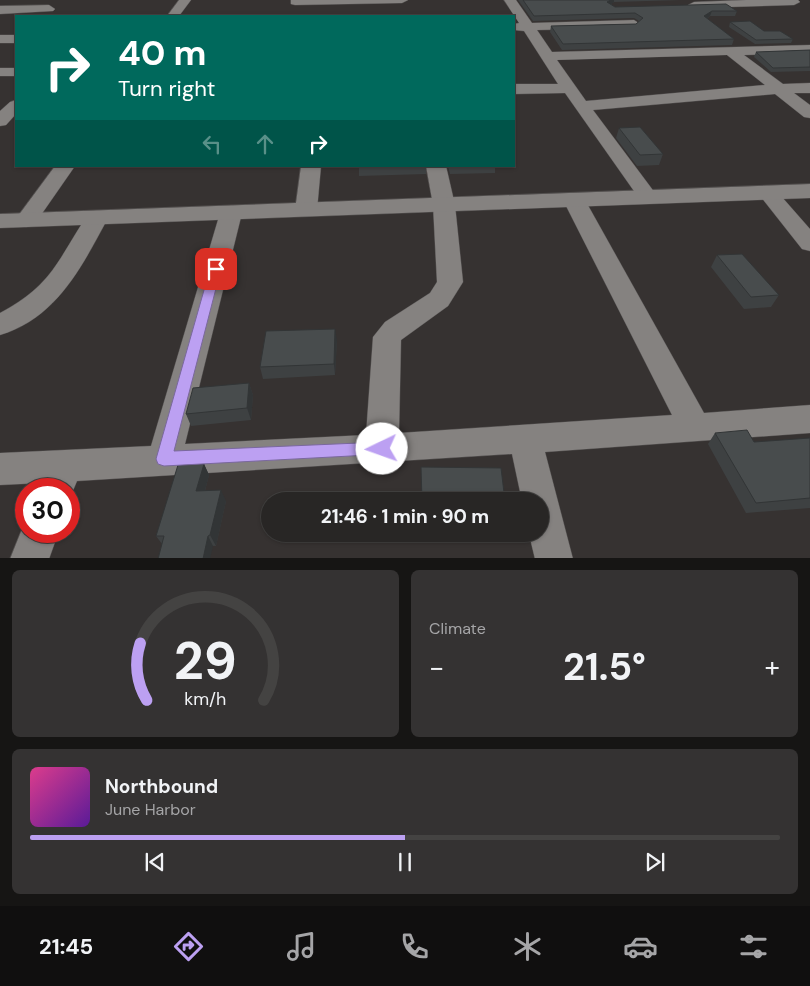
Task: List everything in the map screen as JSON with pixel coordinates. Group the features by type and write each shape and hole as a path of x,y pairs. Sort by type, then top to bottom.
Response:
{"main road":[{"path":"0,221 810,191"}],"street":[{"path":"0,10 44,12 60,0"},
{"path":"174,15 185,0"},
{"path":"293,15 296,1 402,0"},
{"path":"510,0 521,27 550,56 569,88 648,197"},
{"path":"680,5 795,3"},
{"path":"727,4 751,19"},
{"path":"621,12 666,53"},
{"path":"521,27 634,24"},
{"path":"550,56 666,53 733,46 752,51 810,49"},
{"path":"733,46 777,89 810,113"},
{"path":"0,72 15,72"},
{"path":"515,89 569,88"},
{"path":"582,106 777,89 810,88"},
{"path":"0,121 15,106"},
{"path":"26,220 64,167"},
{"path":"306,210 311,167"},
{"path":"382,449 388,337 397,325 438,302 446,293 450,282 444,205 436,167"},
{"path":"767,192 810,244"},
{"path":"574,200 695,427"},
{"path":"164,459 232,213"},
{"path":"0,325 32,307 47,295 58,282 97,218"},
{"path":"0,469 61,477 164,459 382,449 810,419"},
{"path":"525,439 554,558"},
{"path":"29,558 35,543"}],"building":[{"path":"523,0 611,0 607,2 615,7 726,4 737,11 712,11 704,16 734,39 563,44 551,26 636,24 643,18 635,13 534,16"},
{"path":"750,21 764,31 780,31 793,39 756,40 730,22"},
{"path":"810,50 810,67 773,68 756,52"},
{"path":"640,127 663,154 640,155 619,128"},
{"path":"742,254 779,295 751,297 717,255"},
{"path":"335,329 334,364 260,367 266,331"},
{"path":"249,383 247,408 186,414 193,388"},
{"path":"747,430 754,442 810,438 810,498 756,503 715,433"},
{"path":"204,464 196,491 221,490 203,558 158,558 164,536 156,536 178,465"},
{"path":"421,467 501,468 504,492 422,492"}],"route":[{"path":"216,269 164,459 382,449"}]}
